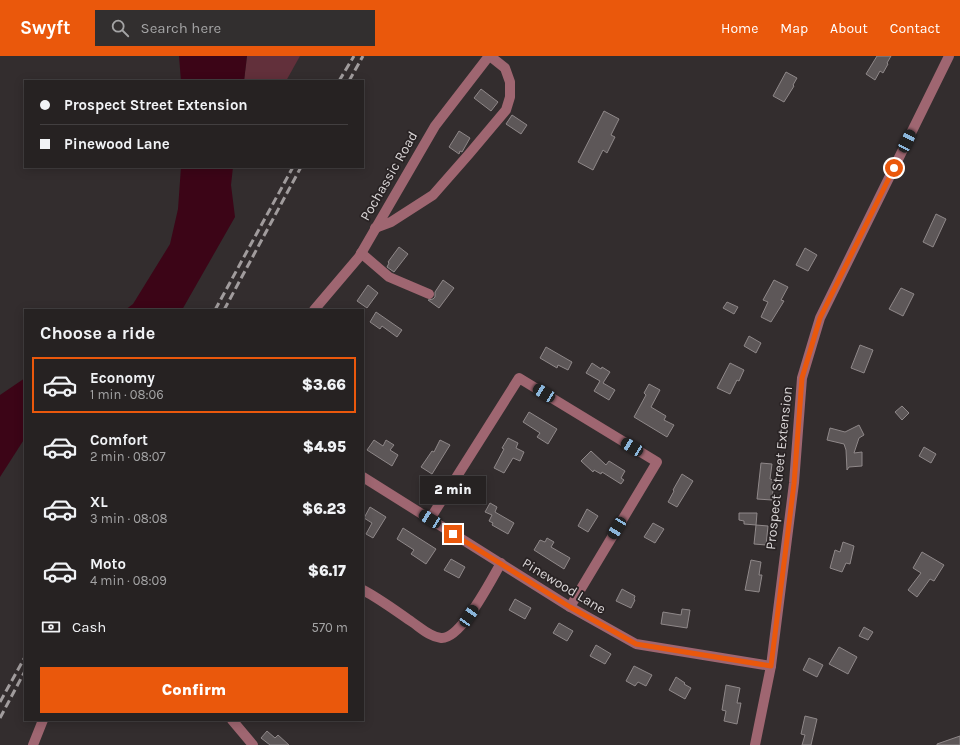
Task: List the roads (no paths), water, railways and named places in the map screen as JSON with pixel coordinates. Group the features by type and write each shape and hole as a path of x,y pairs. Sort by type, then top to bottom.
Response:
{"street":[{"name":"Pochassic Road","path":"315,309 361,252 435,126 489,56"},
{"path":"375,228 391,222 433,195 506,110 510,97 510,82 505,68 489,56"},
{"name":"Prospect Street Extension","path":"755,745 771,666 794,484 802,378 820,318 949,56"},
{"path":"361,252 389,277 429,294"},
{"path":"430,519 519,378 657,462 570,607"},
{"name":"Pinewood Lane","path":"364,478 570,607 636,644 771,666"},
{"path":"364,591 430,635 442,638 452,636 463,624 500,563"},
{"path":"33,745 43,721"},
{"path":"233,721 253,745"}],"railway":[{"path":"340,80 354,56"},
{"path":"350,80 363,56"},
{"path":"216,309 292,168"},
{"path":"225,309 300,168"},
{"path":"0,702 24,659"},
{"path":"0,718 24,673"}]}
